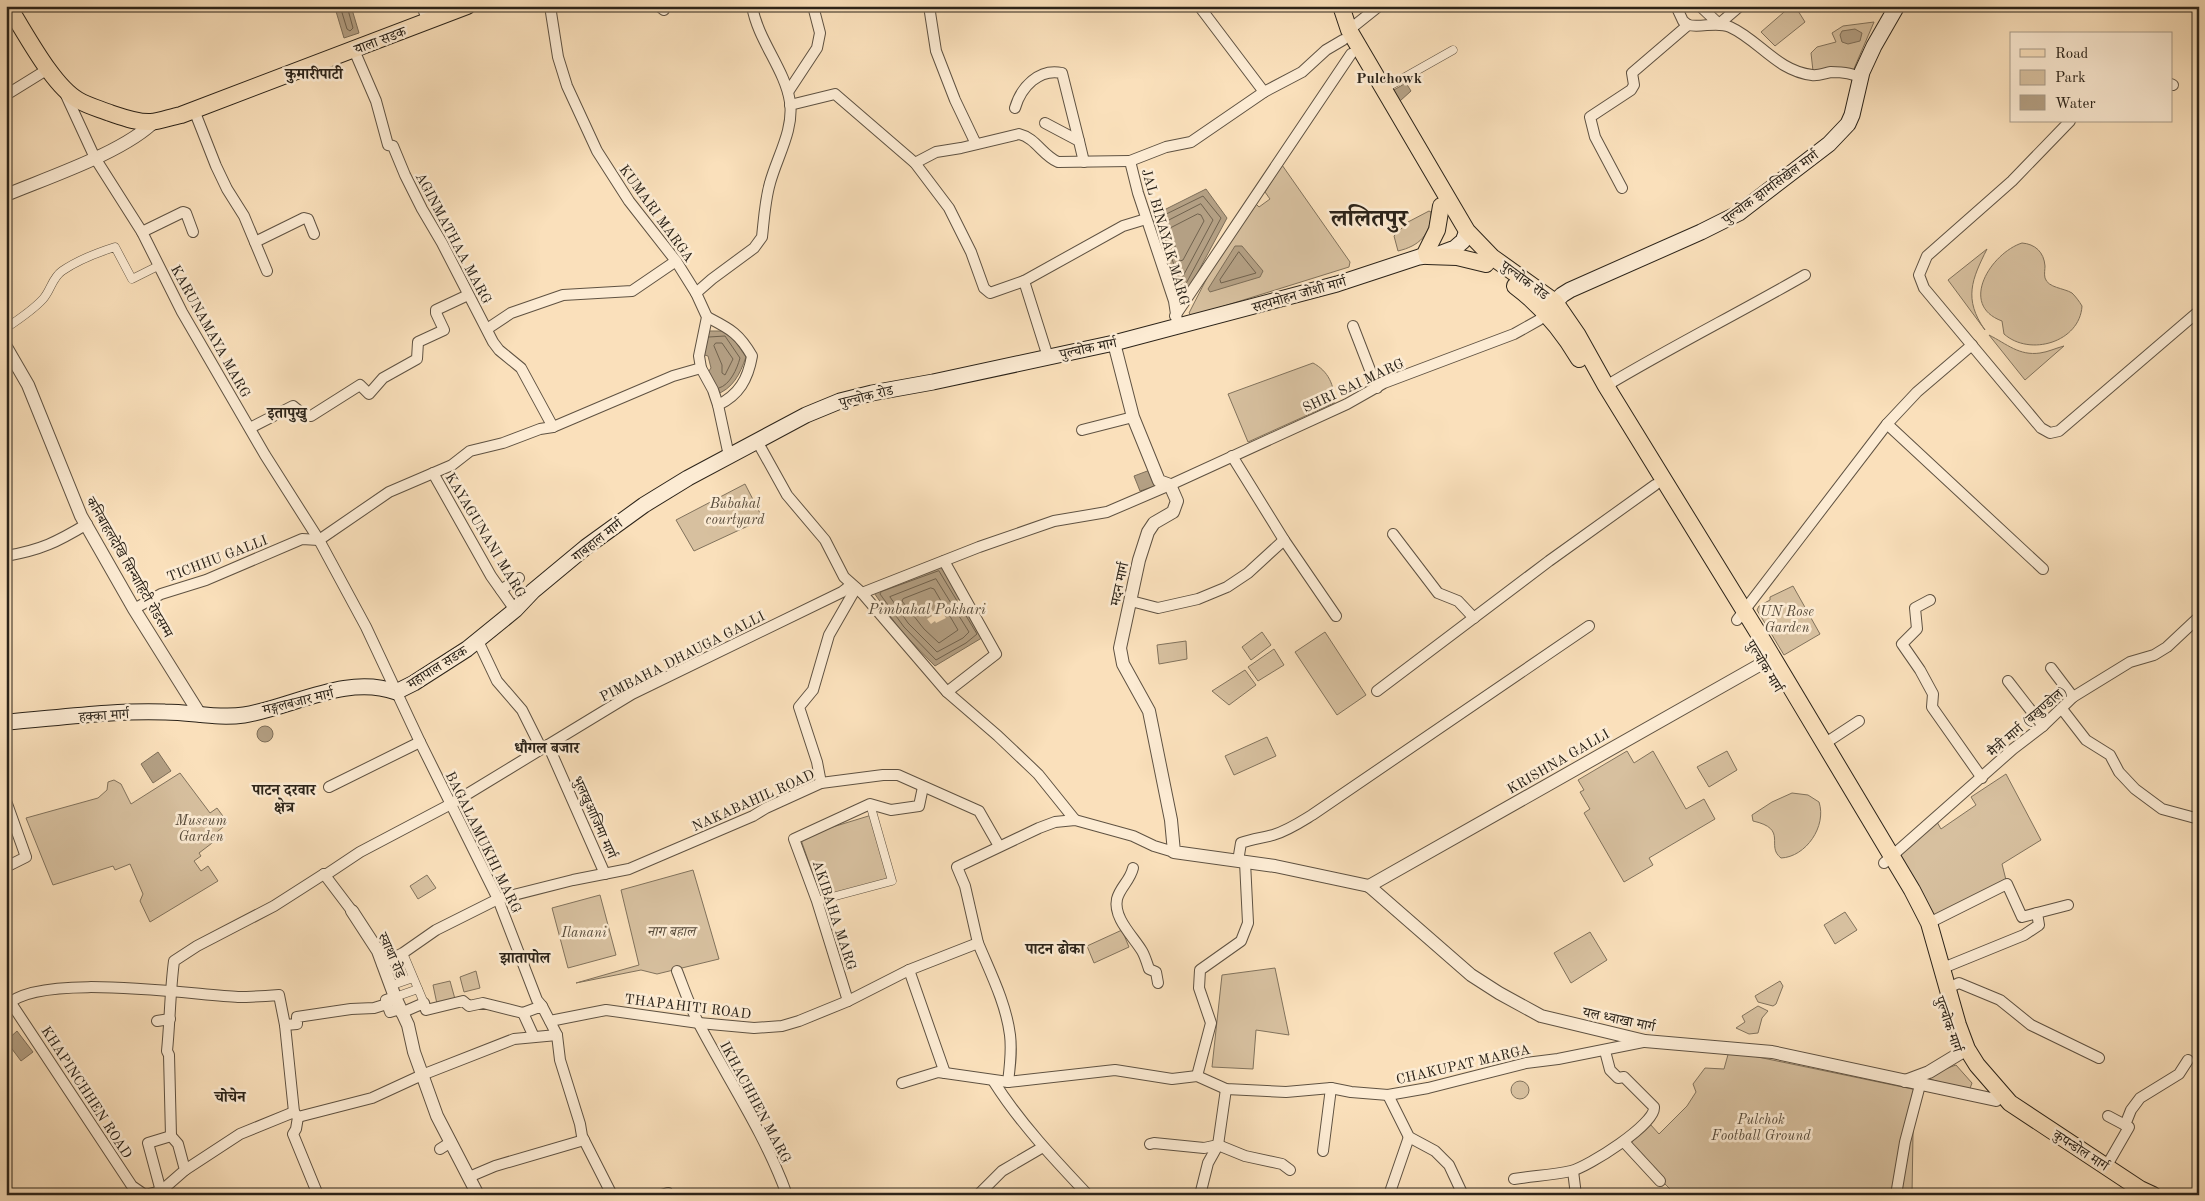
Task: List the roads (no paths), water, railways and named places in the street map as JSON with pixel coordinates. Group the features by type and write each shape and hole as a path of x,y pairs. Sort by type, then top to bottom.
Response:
{"main road":[{"name":"याला सडक","path":"8,6 62,88 79,101 134,120 151,122 181,116 467,6"},
{"path":"1333,6 1347,41 1441,206 1485,257 1551,307 1573,338"},
{"path":"1341,6 1347,41 1384,89 1465,236"},
{"name":"पुल्चोक झामसिखेल मार्ग","path":"1551,307 1570,290 1701,232 1738,213 1813,157 1838,134 1852,115 1860,78 1891,10"},
{"path":"1441,206 1437,230 1424,255 1485,257"},
{"name":"सत्यमोहन जोशी मार्ग","path":"1177,322 1337,284 1424,255 1456,248 1465,236"},
{"name":"पुल्चोक मार्ग","path":"998,368 1114,343 1177,322"},
{"name":"पुल्चोक मार्ग","path":"1573,338 1606,386 1741,616 1763,663 1929,922 1958,1025 1963,1052"},
{"name":"पुल्चोक मार्ग","path":"1573,338 1655,485 1824,744 1889,860 1922,935 1946,1024 1963,1052 1977,1066 2003,1102"},
{"name":"पुल्चोक रोड","path":"743,448 806,415 840,402 872,393 998,368"},
{"name":"गाबहाल मार्ग","path":"478,641 515,610 533,590 626,517 688,478 743,448"},
{"name":"महापाल सडक","path":"396,692 414,683 478,641"},
{"name":"मङ्गलबजार मार्ग","path":"201,716 245,715 334,691 353,688 373,686 396,692"},
{"name":"हक्का मार्ग","path":"6,722 165,712 201,716"},
{"name":"कुपन्डोल मार्ग","path":"2003,1102 2140,1189 2153,1195"}],"street":[{"path":"422,6 428,22"},
{"name":"KUMARI MARGA","path":"550,6 558,57 567,86 597,151 628,201 676,261 696,293 707,317"},
{"path":"696,293 754,248 762,237 769,186 789,128 790,106 788,92 760,33 752,6"},
{"path":"788,92 817,48 820,33 813,6"},
{"path":"929,6 936,51 955,100 976,144"},
{"path":"1199,6 1264,92"},
{"path":"1177,322 1347,41 1378,6"},
{"path":"1676,6 1683,21 1688,25 1699,27 1719,24 1731,27 1788,68 1813,75 1832,72 1855,74 1860,78"},
{"path":"1700,6 1719,24"},
{"path":"1719,24 1740,6"},
{"path":"1622,188 1595,137 1590,117 1631,90 1634,85 1632,72 1688,25"},
{"name":"JAL BINAYAK MARG","path":"1177,322 1174,301 1146,219 1130,161 1166,147 1191,142 1264,92 1289,80 1326,50 1347,41"},
{"name":"AGINMATHAA MARG","path":"354,50 376,101 388,145 393,146 405,175 499,350 521,368 553,426"},
{"path":"1384,89 1453,50"},
{"path":"6,94 48,69"},
{"path":"1016,108 1019,96 1034,79 1046,72 1062,73 1084,162"},
{"name":"KARUNAMAYA MARG","path":"62,88 95,158 142,232 182,312 370,634 396,692"},
{"path":"790,106 835,94 915,163 949,208 971,252 987,292 990,293 1024,281 1123,226 1146,219"},
{"path":"194,110 216,166 227,189 244,216 267,271"},
{"path":"6,195 95,158 144,133 156,120"},
{"path":"2069,122 2012,181 1926,256 1919,275 1924,288 2041,428 2050,433 2059,431 2199,312"},
{"path":"1045,123 1079,141"},
{"path":"915,163 936,152 1019,134 1028,136 1051,159 1058,162 1130,161"},
{"path":"142,232 183,212 186,213 193,232"},
{"path":"255,242 304,218 308,219 314,234"},
{"path":"6,328 42,300 51,288 53,281 62,272 90,255 115,247 132,279 158,266"},
{"path":"487,329 511,313 563,295 632,291 676,261"},
{"path":"1606,386 1660,354 1728,319 1805,275"},
{"path":"1024,281 1048,357"},
{"path":"250,428 293,406 304,415 311,416 360,385 369,394 383,378 417,359 418,342 444,330 436,310 468,295"},
{"name":"SHRI SAI MARG","path":"944,561 1054,521 1107,512 1170,486 1347,404 1384,383 1514,334 1539,320 1551,307"},
{"path":"718,405 731,399 738,392 750,370 752,356 740,336 726,326 707,317 699,356 701,368 713,390 718,405 728,456"},
{"path":"1353,326 1377,388"},
{"path":"1114,343 1133,417 1159,481 1170,486"},
{"path":"1741,616 1887,424 1916,392 1972,345"},
{"name":"कनिबाहलदेखि सिन्चाहिटी रोडसम्म","path":"6,347 11,365 28,385 77,507 134,609 201,716"},
{"path":"315,540 389,492 452,465 470,451 503,443 540,428 553,426 673,376 701,368"},
{"path":"1082,430 1133,417"},
{"path":"1887,424 2043,569"},
{"path":"757,441 787,495 824,540 844,577 947,692 1038,774 1075,820"},
{"path":"1232,456 1284,540 1336,616"},
{"name":"KAYAGUNANI MARG","path":"433,473 453,512 515,610"},
{"path":"1377,691 1549,561 1655,485"},
{"name":"मदन मार्ग","path":"1170,486 1175,495 1176,505 1173,512 1154,523 1148,532 1139,560 1120,648 1123,664 1149,711 1171,820 1174,852"},
{"path":"6,556 41,549 58,542 87,524"},
{"path":"1393,534 1438,593 1458,601 1474,618"},
{"name":"TICHHU GALLI","path":"134,609 161,594 206,580 302,539 315,540"},
{"path":"1131,601 1158,608 1198,599 1227,587 1248,573 1284,540"},
{"path":"944,561 996,654 947,692"},
{"name":"PIMBAHA DHAUGA GALLI","path":"170,990 174,961 197,946 274,906 360,852 451,804 632,694 842,592 944,561"},
{"path":"501,590 519,578"},
{"path":"822,783 799,707 813,690 829,635 856,589"},
{"path":"1930,600 1915,608 1917,629 1902,644 1920,670 1933,694 1932,707 1982,778"},
{"name":"मैत्री मार्ग (बखुण्डोल)","path":"1889,860 2013,750 2043,726 2073,697 2130,662 2154,655 2167,647 2199,617"},
{"path":"902,1083 938,1072 994,1082 1115,1070 1172,1079 1197,1076 1211,1023 1199,988 1200,970 1241,942 1248,923 1241,862 1241,843 1286,831 1312,815 1589,626"},
{"name":"भुलखुआजिमा मार्ग","path":"478,641 497,681 522,710 545,747 605,874"},
{"name":"KRISHNA GALLI","path":"1369,886 1763,663"},
{"path":"2051,668 2073,697"},
{"path":"2008,680 2043,726"},
{"name":"BAGALAMUKHI MARG","path":"396,692 498,900 537,1000 557,1035"},
{"path":"2062,709 2086,740 2110,755 2119,772 2135,789 2162,809 2199,819"},
{"path":"1824,744 1859,721"},
{"path":"329,787 420,742"},
{"name":"NAKABAHIL ROAD","path":"382,964 403,953 436,930 498,900 573,880 629,869 822,783 883,775 898,775 980,812 999,846"},
{"path":"870,804 891,810 919,806 922,787"},
{"path":"6,800 26,857 6,867"},
{"path":"817,901 892,881 870,804"},
{"name":"AKIBAHA MARG","path":"848,1001 817,901 794,839 870,804"},
{"path":"1008,1082 1011,1052 1010,1034 997,990 978,943 965,886 957,867 999,846 1055,822 1075,820 1133,836 1154,846 1174,852 1275,866 1369,886"},
{"path":"1133,868 1130,877 1119,892 1116,908 1128,933 1143,952 1149,969 1156,972 1158,983"},
{"path":"324,874 352,911"},
{"path":"1929,922 2007,884 2022,917 2068,905"},
{"name":"यल ध्वाखा मार्ग","path":"1369,886 1463,969 1499,993 1541,1016 1645,1041 1772,1052 2003,1102"},
{"name":"स्वाथा रोड","path":"352,911 378,951 395,1002 408,1025 422,1075 437,1116 478,1195"},
{"path":"1943,968 2024,935 2040,925 2037,913"},
{"name":"THAPAHITI ROAD","path":"550,1020 606,1010 698,1023 754,1028 782,1026 848,1001 909,970 978,943"},
{"path":"403,953 426,1010 463,1002 469,1006 483,1003 523,1013 542,1006"},
{"path":"909,970 944,1074"},
{"name":"IKHACHHEN MARG","path":"677,971 698,1023 745,1104 773,1158 787,1195"},
{"path":"395,1002 413,978"},
{"path":"1948,988 1959,983 1982,991 2000,1000 2031,1025 2099,1058"},
{"path":"8,1001 33,992 96,986 170,990 240,997 280,995 296,1114 296,1129 292,1134 318,1195"},
{"path":"298,1017 351,1009 374,1008 395,1002 418,989"},
{"path":"170,990 167,1051 169,1055 171,1136 178,1144 185,1170"},
{"name":"KHAPINCHHEN ROAD","path":"8,1001 132,1186 145,1195 161,1193"},
{"path":"395,1002 424,1004"},
{"path":"282,1012 297,1010 297,1024 285,1025"},
{"path":"523,1013 534,1037"},
{"path":"157,1021 170,1019"},
{"path":"171,1136 148,1143 161,1193 185,1170 240,1134 296,1114 372,1098 422,1075 514,1039 557,1035 560,1060 584,1140 612,1195"},
{"name":"CHAKUPAT MARGA","path":"1197,1076 1226,1089 1286,1092 1330,1088 1388,1095 1428,1088 1526,1062 1605,1050 1620,1045 1645,1041"},
{"path":"1514,1179 1572,1171 1624,1142 1653,1115 1654,1107 1624,1076 1618,1078 1610,1070 1605,1050"},
{"path":"1904,1080 1929,1072 1963,1052"},
{"path":"2125,1124 2131,1110 2140,1098 2179,1074 2188,1060"},
{"path":"994,1082 1008,1105 1043,1147 1088,1195"},
{"path":"1896,1195 1905,1142 1920,1085"},
{"path":"1323,1151 1330,1088"},
{"path":"1200,1195 1208,1163 1218,1145 1226,1089"},
{"path":"1388,1095 1409,1137 1435,1151 1449,1165 1463,1195"},
{"path":"2106,1167 2129,1127 2108,1116"},
{"path":"1389,1195 1409,1137"},
{"path":"470,1177 495,1166 584,1140"},
{"path":"440,1149 451,1142"},
{"path":"1624,1142 1660,1181"},
{"path":"1150,1144 1204,1148 1218,1145 1245,1156 1282,1164 1290,1170"},
{"path":"978,1195 1002,1171 1043,1147"},
{"path":"1572,1171 1576,1195"},
{"path":"662,1195 668,1192 668,1195"}],"water":[{"path":"351,6 359,33 344,38 335,8"},
{"path":"1855,29 1862,33 1860,41 1848,44 1842,42 1840,35 1842,31"},
{"path":"1406,83 1411,91 1400,101 1392,91"},
{"path":"1206,189 1227,218 1184,298 1174,301 1146,219"},
{"path":"1235,246 1242,246 1263,271 1260,277 1210,292 1208,289"},
{"path":"705,331 728,331 746,357 731,385 715,395 706,375 711,368 708,356 701,354"},
{"path":"1150,470 1156,486 1140,491 1134,476"},
{"name":"Pimbahal Pokhari","path":"941,564 985,636 935,666 900,630 872,590"},
{"path":"265,726 271,728 273,734 271,740 265,742 259,740 257,734 259,728"},
{"path":"158,752 171,771 153,783 141,764"},
{"path":"17,1031 33,1052 21,1061 6,1041"}],"district":[{"name":"कुमारीपाटी","path":"314,74"},
{"name":"Pulchowk","path":"1389,78"},
{"name":"ललितपुर","path":"1369,218"},
{"name":"इतापुखु","path":"287,413"},
{"name":"धौगल बजार","path":"547,748"},
{"name":"पाटन दरवार क्षेत्र","path":"284,798"},
{"name":"पाटन ढोका","path":"1055,949"},
{"name":"झातापोल","path":"525,958"},
{"name":"चोचेन","path":"230,1097"}],"park label":[{"name":"Bubahal courtyard","path":"735,512"},
{"name":"UN Rose Garden","path":"1787,620"},
{"name":"Museum Garden","path":"201,828"},
{"name":"नाग बहाल","path":"671,931"},
{"name":"Ilanani","path":"584,932"},
{"name":"Pulchok Football Ground","path":"1761,1128"}]}
